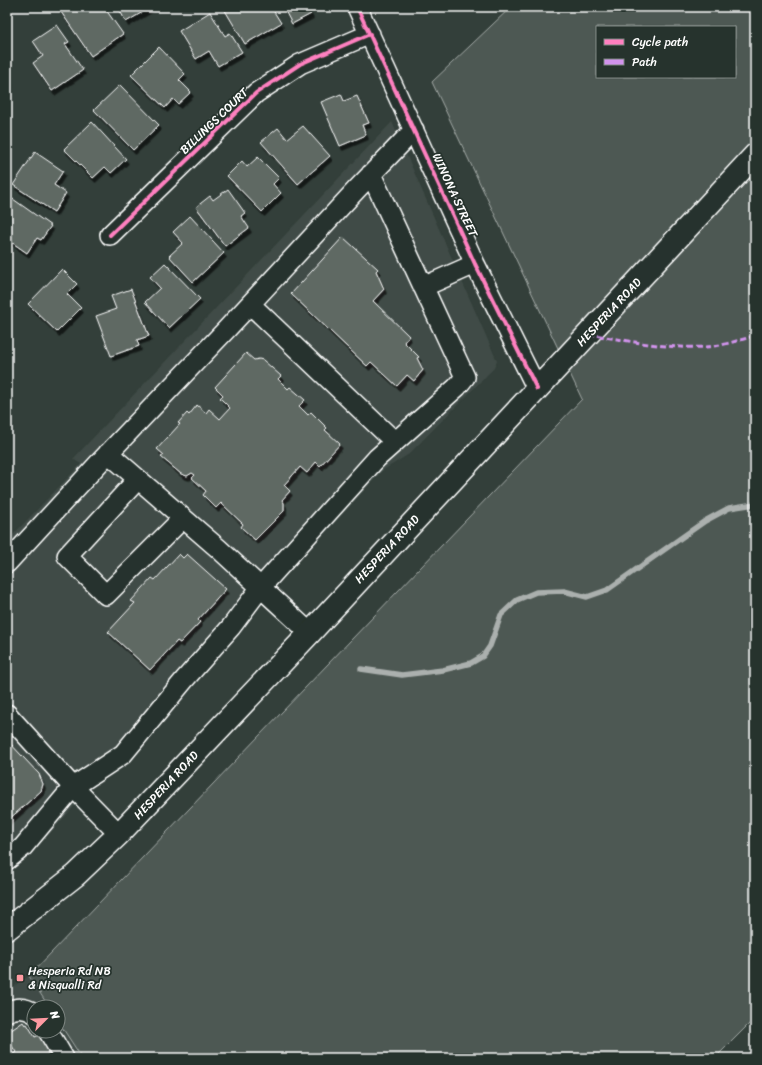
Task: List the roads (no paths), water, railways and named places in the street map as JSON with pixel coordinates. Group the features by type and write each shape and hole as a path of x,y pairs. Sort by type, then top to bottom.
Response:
{"main road":[{"name":"HESPERIA ROAD","path":"7,929 76,875 119,834 310,633 755,155"}],"street":[{"name":"WINONA STREET","path":"357,7 475,264 537,389"},
{"name":"BILLINGS COURT","path":"110,236 256,94 300,64 370,34"},
{"path":"7,564 108,453 414,130"},
{"path":"7,860 23,847 73,787 123,754 185,679 231,627 261,587 377,458 457,387 465,377 371,174"},
{"path":"423,287 475,264"},
{"path":"250,304 395,442"},
{"path":"108,453 261,587 310,633"},
{"path":"138,479 66,556 106,595 183,518"},
{"path":"7,714 73,787 119,834"},
{"path":"7,1012 20,1007 26,1009"},
{"path":"53,1039 64,1058"}],"waterway":[{"path":"361,669 402,675 443,670 471,663 483,656 490,646 501,615 517,600 536,592 564,591 587,597 607,590 705,521 729,508 755,504"}],"place":[{"name":"Hesperia Rd NB & Nisqualli Rd","path":"20,978"}]}
